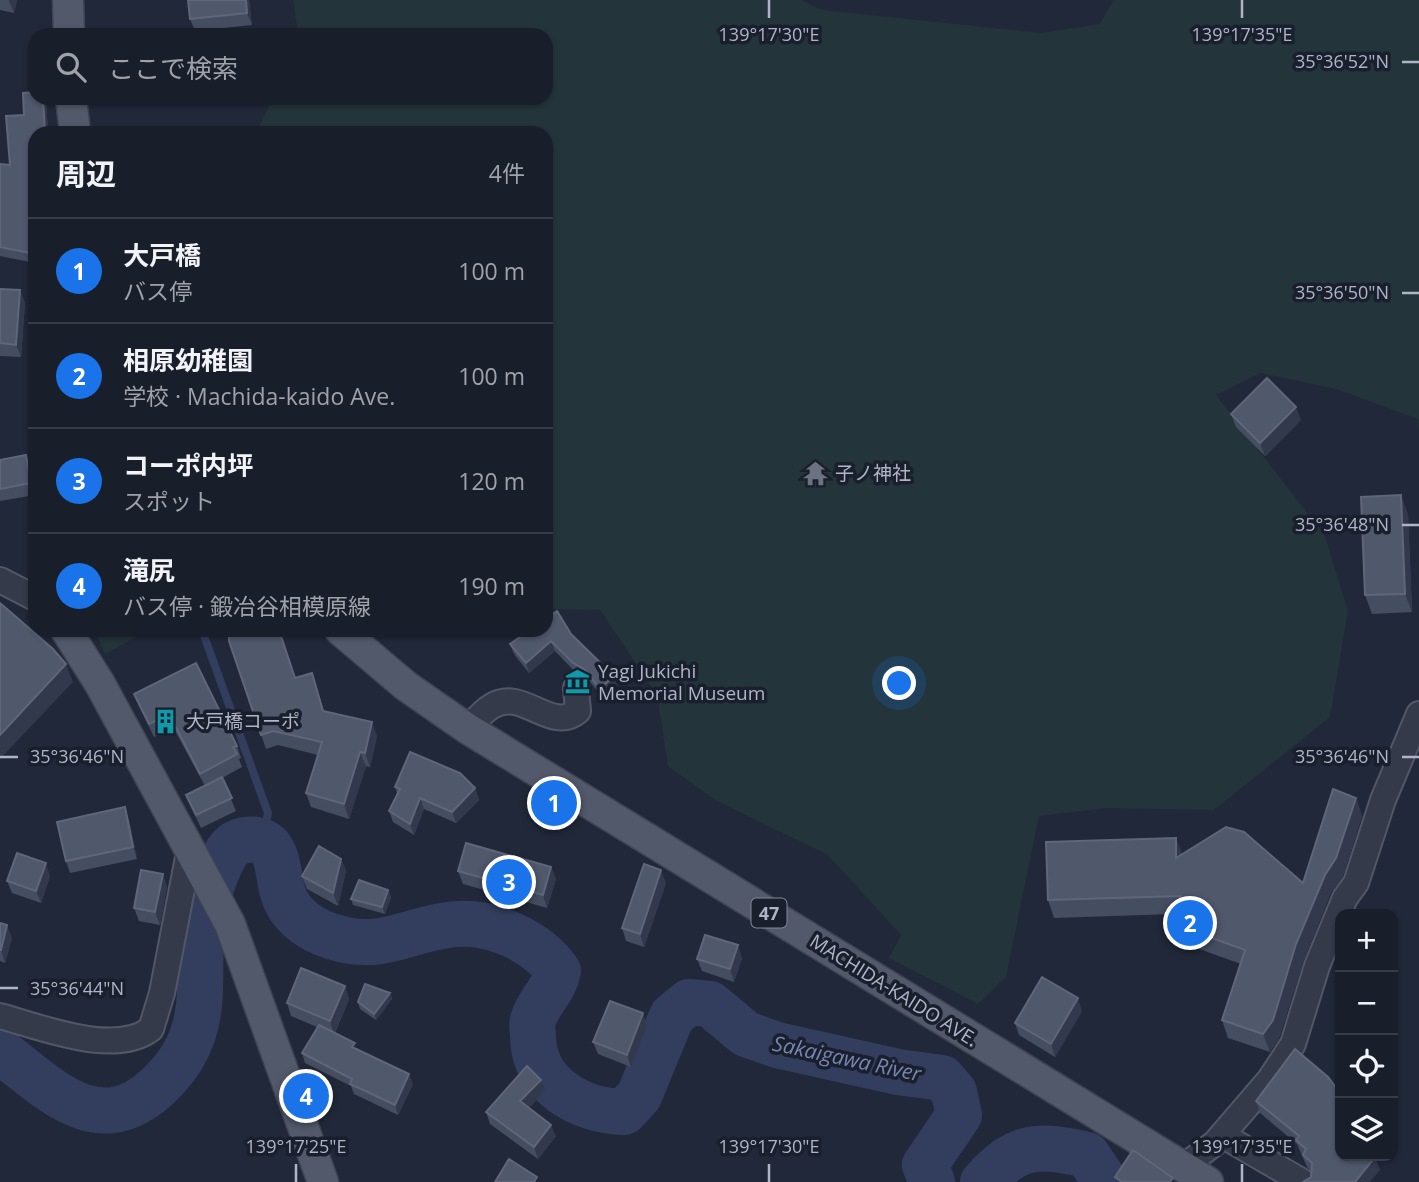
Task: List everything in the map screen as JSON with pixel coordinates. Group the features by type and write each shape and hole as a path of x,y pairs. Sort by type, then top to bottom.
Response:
{"main road":[{"path":"68,0 69,28"},
{"path":"72,105 74,126"},
{"path":"70,637 100,684 230,924 323,1182"},
{"name":"MACHIDA-KAIDO AVE.","path":"348,637 406,686 468,729 1208,1182"}],"street":[{"path":"0,580 28,594"},
{"path":"468,729 490,706 506,701 524,702 555,718 564,719 578,711 576,688"},
{"path":"1182,1167 1222,1135 1270,1079 1293,1044 1317,967 1345,898 1356,883 1383,800 1419,714"},
{"path":"0,1016 62,1033 108,1041 134,1040 151,1029 196,858"},
{"path":"1222,1135 1303,1182"}],"shaded area":[{"path":"293,0 801,0 822,10 1041,33 1100,24 1113,0 1419,0 1419,432 1418,419 1336,389 1260,373 1216,395 1325,536 1348,611 1330,717 1214,810 1106,808 1039,816 1006,977 978,1004 889,958 901,935 828,855 715,800 668,766 657,695 600,610 553,609 553,126 259,126 270,105 553,105 553,28 297,28"},
{"path":"97,637 136,637 105,654"}],"building":[{"path":"188,0 246,0 247,13 190,19"},
{"path":"23,93 28,93 28,105 43,105 45,126 28,126 28,253 0,247 0,164 10,165 6,116 24,115"},
{"path":"0,289 20,290 16,345 0,343"},
{"path":"1267,378 1296,407 1260,443 1231,414"},
{"path":"26,455 28,484 0,489 0,460"},
{"path":"1401,495 1405,594 1365,595 1361,497"},
{"path":"0,603 28,627 28,637 39,637 66,664 0,735"},
{"path":"557,611 571,634 614,676 600,689 584,669 573,663 551,641 526,663 510,644 520,637 553,637 553,614"},
{"path":"229,637 281,637 295,678 312,673 323,711 372,722 365,753 360,752 344,804 306,793 322,742 273,731 261,735"},
{"path":"196,663 237,746 233,747 237,754 200,774 169,714 149,724 134,694"},
{"path":"410,752 460,773 475,788 452,812 420,798 410,824 389,811 400,789 395,787"},
{"path":"222,777 232,798 196,815 186,795"},
{"path":"1333,789 1356,798 1336,858 1325,875 1296,944 1273,1020 1263,1034 1222,1020 1245,950 1171,923 1181,896 1048,900 1046,842 1176,838 1176,858 1226,827 1244,832 1303,883"},
{"path":"125,807 133,847 66,861 57,822"},
{"path":"466,843 551,867 543,895 458,871"},
{"path":"319,846 341,859 333,893 302,876"},
{"path":"17,853 46,863 36,891 7,881"},
{"path":"644,864 661,870 640,934 622,928"},
{"path":"141,870 163,874 155,912 134,908"},
{"path":"359,880 388,890 382,907 351,899"},
{"path":"0,923 7,925 1,950 0,950"},
{"path":"705,935 738,945 730,969 697,959"},
{"path":"301,968 345,986 330,1021 287,1003"},
{"path":"1042,977 1078,998 1051,1044 1015,1023"},
{"path":"365,984 390,993 374,1014 358,1002"},
{"path":"610,1001 643,1013 627,1055 593,1042"},
{"path":"319,1025 355,1043 352,1047 409,1074 395,1105 350,1084 352,1079 302,1053"},
{"path":"1295,1049 1335,1086 1335,1161 1372,1161 1355,1182 1303,1182 1311,1177 1312,1163 1303,1155 1306,1149 1296,1140 1299,1136 1256,1101"},
{"path":"527,1066 541,1080 520,1101 551,1125 534,1147 486,1112"},
{"path":"1133,1150 1173,1178 1170,1182 1122,1182 1115,1177"},
{"path":"509,1159 537,1177 534,1182 495,1182"}],"waterway":[{"path":"205,637 268,813 262,841"},
{"name":"Sakaigawa River","path":"0,1051 55,1093 73,1103 93,1109 113,1110 133,1104 155,1089 180,1060 196,1025 200,996 202,923 219,867 224,856 236,843 257,840 262,841 273,852 284,897 295,914 306,924 333,937 362,942 377,941 440,926 471,924 500,930 539,951 558,971 532,1022 535,1053 550,1081 562,1092 591,1107 624,1112 639,1096 672,1016 689,1002 710,1004 746,1034 777,1045 898,1072 942,1078 954,1092 959,1115 925,1165 932,1182"},
{"name":"Sakaigawa River","path":"983,1182 1019,1153 1042,1148 1087,1155 1102,1177 1102,1182"}],"place":[{"name":"子ノ神社","path":"815,473"},
{"name":"Yagi Jukichi Memorial Museum","path":"578,682"},
{"name":"大戸橋コーポ","path":"166,721"},
{"name":"大戸橋","path":"554,803"},
{"name":"コーポ内坪","path":"509,882"},
{"name":"相原幼稚園","path":"1190,923"},
{"name":"滝尻","path":"306,1096"}]}
